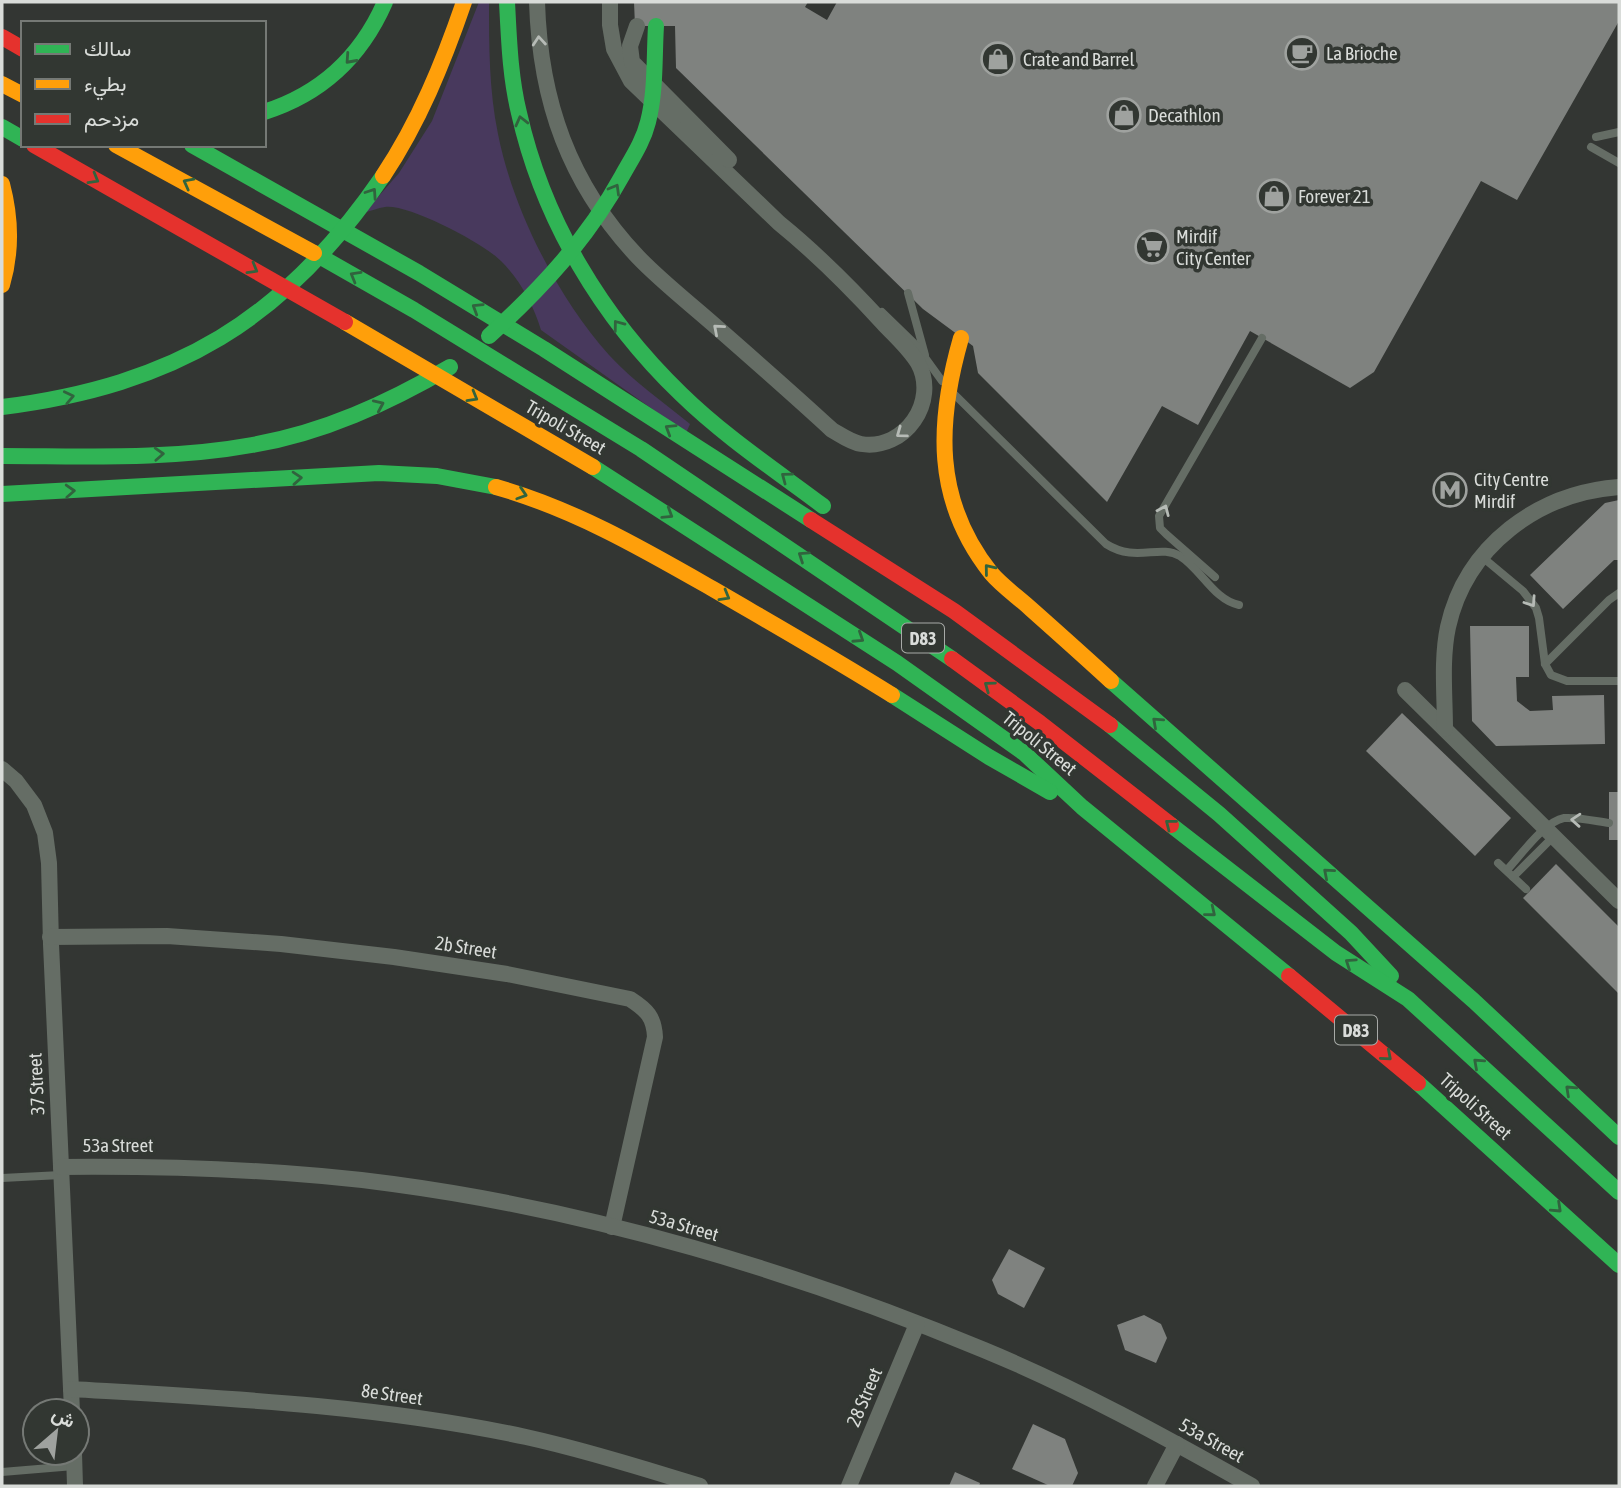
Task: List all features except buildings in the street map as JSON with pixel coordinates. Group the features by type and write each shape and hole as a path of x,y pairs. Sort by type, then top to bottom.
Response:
{"highway":[{"path":"266,111 295,101 339,71 370,34 385,2"},
{"path":"2,407 77,395 160,369 206,347 270,303 340,234 380,181 420,114 437,78 464,2"},
{"path":"507,2 510,63 519,117 534,170 554,220 590,285 634,346 683,396 954,611 1132,741 1220,814 1351,933 1373,955 1408,999"},
{"path":"2,456 91,456 223,450 288,438 351,417 412,390 463,359 542,288 571,255 597,220 640,144 652,103 651,26"},
{"path":"2,37 21,48"},
{"path":"2,84 21,94"},
{"path":"2,127 21,138"},
{"name":"Tripoli Street","path":"38,147 372,337 602,472 897,663 1024,753 1082,807 1362,1034 1467,1125 1619,1265"},
{"name":"Tripoli Street","path":"120,147 414,310 641,449 934,646 1040,723 1336,953 1408,999 1619,1192"},
{"path":"196,147 419,273 555,356 954,611"},
{"path":"2,184 7,203 10,246 2,285"},
{"path":"961,338 944,405 946,476 963,529 992,574 1262,816 1474,1000 1619,1137"},
{"path":"2,466 71,456"},
{"path":"2,494 371,473 430,475 511,490 556,505 639,546 855,672 1013,772 1082,807"}],"street":[{"path":"537,2 540,51 551,109 562,142 595,204 616,232 664,282 832,429 861,444 883,443 902,434 917,418 923,398 922,373 912,355 801,240 769,213 631,81 614,49 610,2"},
{"path":"651,26 630,46 632,62 778,209 801,240"},
{"path":"1445,729 1445,649 1448,629 1460,591 1481,556 1507,530 1537,510 1571,496 1619,487"},
{"path":"1405,690 1619,901"},
{"name":"37 Street","path":"2,769 16,781 34,805 45,833 49,863 71,1397"},
{"name":"2b Street","path":"50,937 167,936 281,944 507,974 630,999 646,1009 654,1022 655,1037 612,1227"},
{"name":"53a Street","path":"61,1171 175,1166 298,1174 394,1184 502,1203 612,1227 765,1271 985,1350 1050,1379 1252,1486"},
{"name":"28 Street","path":"849,1486 917,1324"},
{"name":"8e Street","path":"71,1389 310,1405 431,1421 526,1437 701,1486"},
{"path":"1155,1486 1177,1444"},
{"path":"74,1467 75,1486"}],"lane":[{"path":"1596,137 1619,132"},
{"path":"1591,147 1619,163"},
{"path":"854,292 893,321 950,390 1106,544 1130,554 1163,552 1180,556 1226,600 1239,605"},
{"path":"908,293 926,358"},
{"path":"1214,577 1160,528 1159,516 1262,338"},
{"path":"1481,556 1523,591 1536,608 1545,664 1551,675 1561,681 1619,681"},
{"path":"1545,664 1608,600 1619,593"},
{"path":"1510,874 1549,833 1551,824 1564,818 1609,823"},
{"path":"1498,863 1526,889"},
{"path":"2,1178 61,1171"},
{"path":"2,1472 32,1467"}],"shaded area":[{"path":"479,2 489,2 493,101 505,163 514,193 540,252 555,280 590,332 628,374 690,424 686,433 541,330 520,284 492,253 463,235 411,212 385,207 364,213 399,173 432,121"}],"traffic: fast":[{"path":"266,111 304,95 337,71 364,40 385,2"},
{"path":"507,2 510,57 519,113 543,191 579,265 626,333 681,394 732,438 823,506"},
{"path":"489,336 545,281 579,241 609,199 637,150 651,110 656,26"},
{"path":"2,127 21,138"},
{"path":"196,147 419,273 544,349 811,520"},
{"path":"2,407 64,397 121,382 172,362 220,338 265,307 306,270 345,227 383,176"},
{"path":"314,253 414,310 641,449 952,659"},
{"path":"2,456 159,455 221,450 278,440 354,415 403,393 450,367"},
{"path":"593,467 897,663 1024,753 1082,807 1289,976"},
{"path":"2,494 379,473 437,476 496,487"},
{"path":"1111,681 1474,1001 1619,1137"},
{"path":"892,695 1050,792"},
{"path":"1110,725 1219,814 1351,933 1391,976"},
{"path":"1171,825 1336,953 1408,999 1619,1192"},
{"path":"1418,1083 1619,1265"}],"traffic: slow":[{"path":"383,176 408,135 429,92 464,2"},
{"path":"2,84 21,94"},
{"path":"120,147 314,253"},
{"path":"2,184 9,234 2,285"},
{"path":"345,322 593,467"},
{"path":"961,338 947,400 945,430 945,460 958,517 972,545 995,578 1111,681"},
{"path":"496,487 580,518 634,545 892,695"}],"traffic: jam":[{"path":"2,37 21,48"},
{"path":"38,147 345,322"},
{"path":"811,520 954,611 1110,725"},
{"path":"952,659 1040,723 1171,825"},
{"path":"1289,976 1418,1083"}],"place":[{"name":"La Brioche","path":"1302,53"},
{"name":"Crate and Barrel","path":"998,59"},
{"name":"Decathlon","path":"1124,115"},
{"name":"Forever 21","path":"1274,196"},
{"name":"Mirdif City Center","path":"1152,247"},
{"name":"City Centre Mirdif","path":"1450,490"}]}
